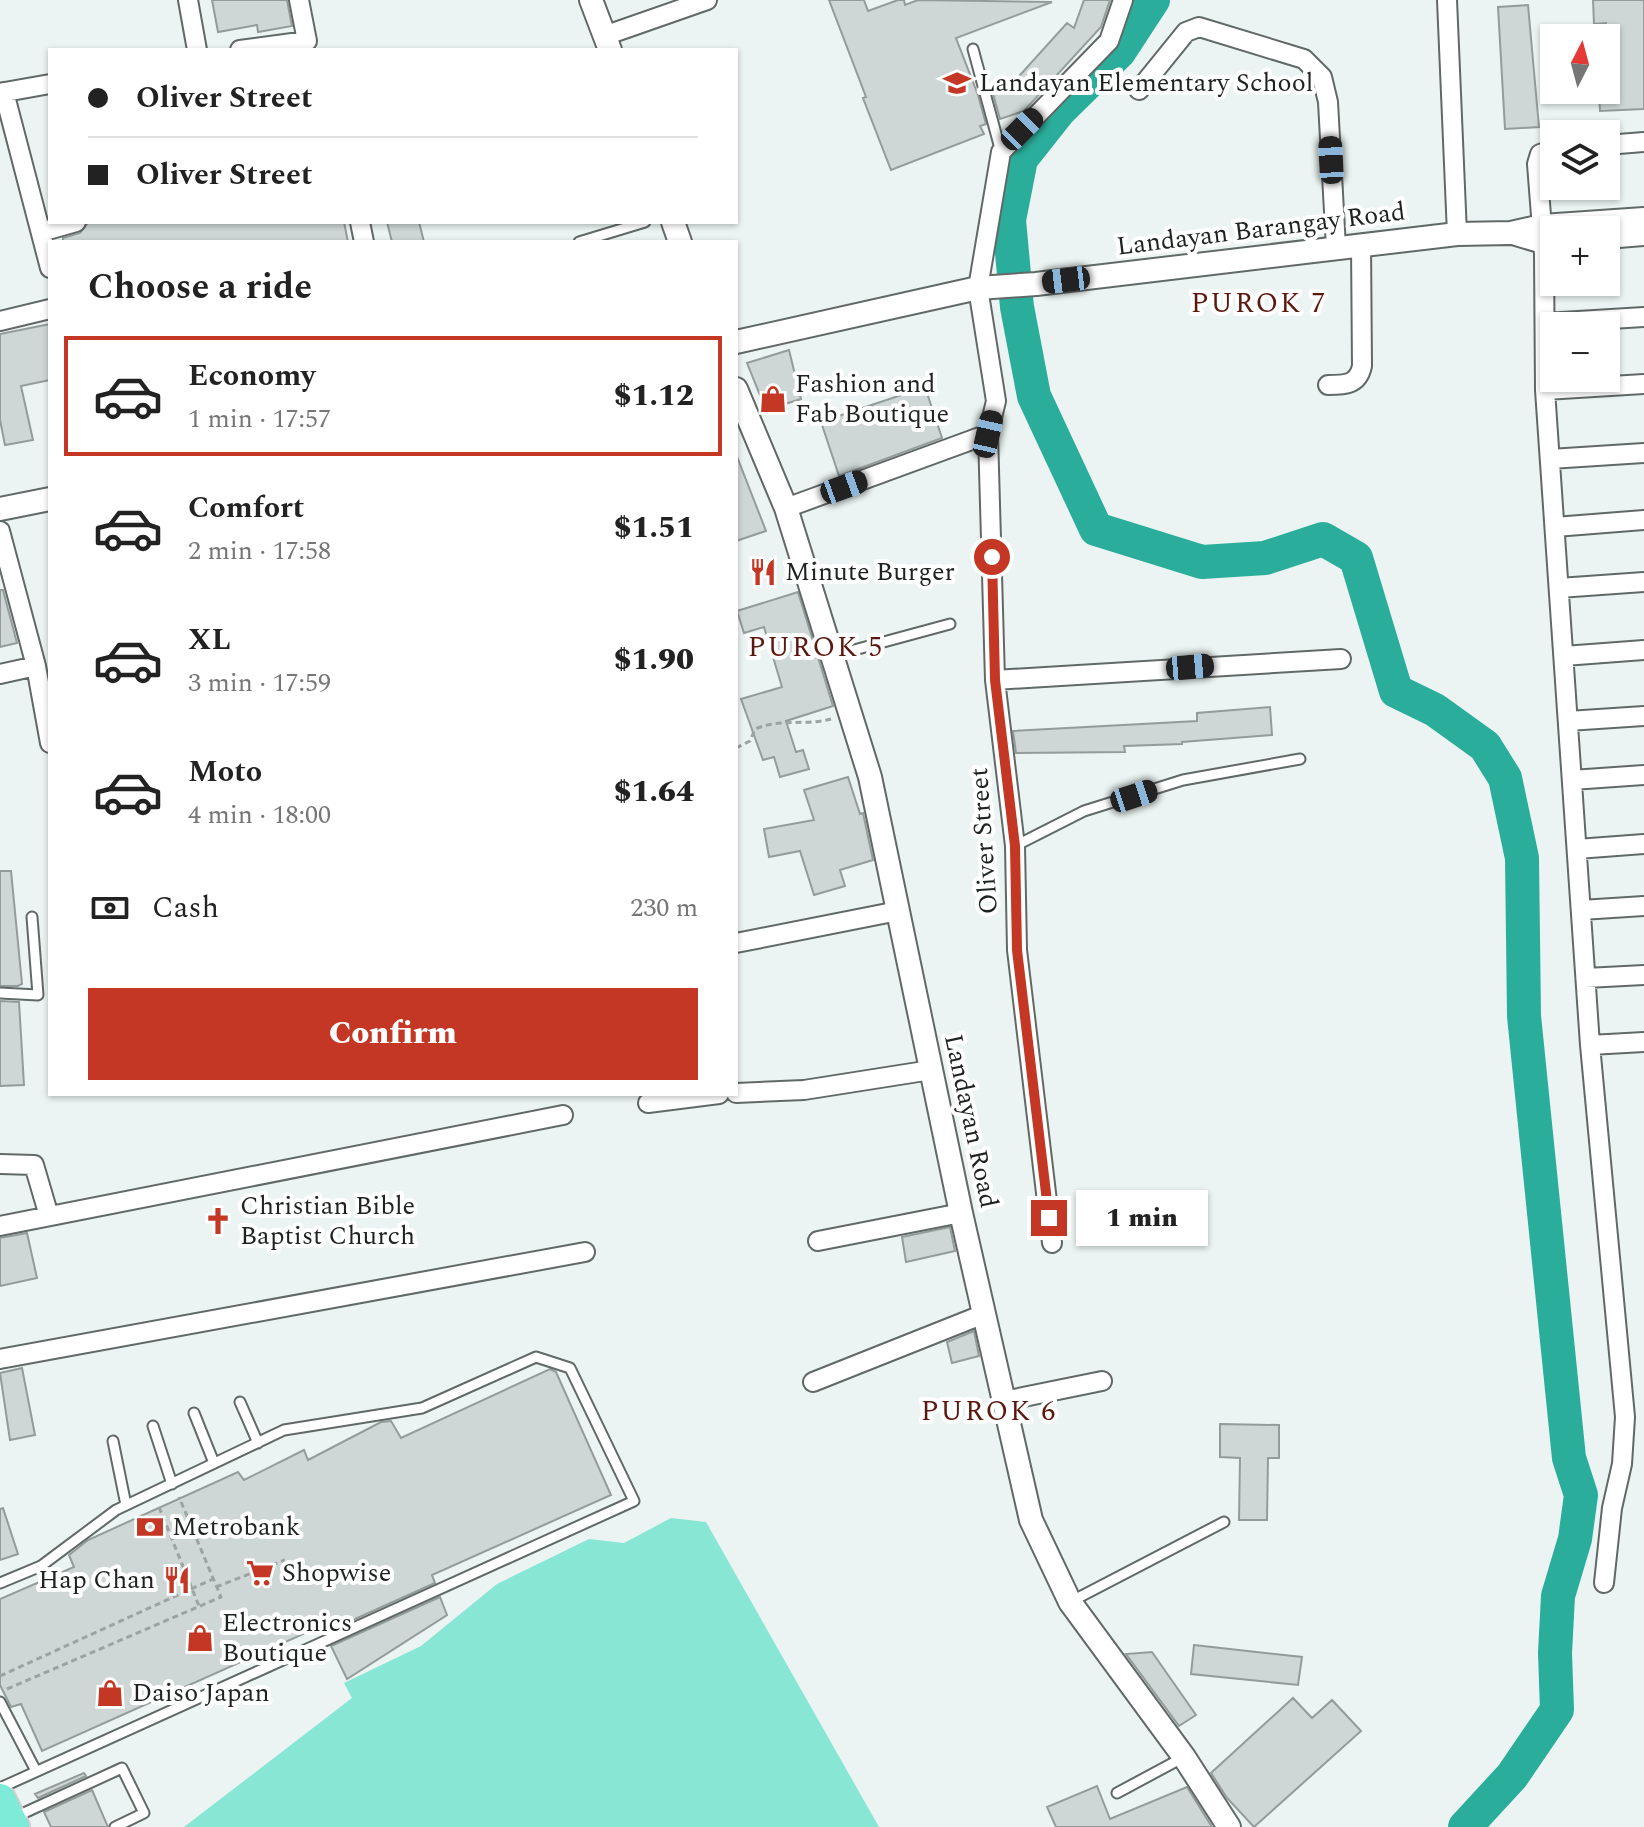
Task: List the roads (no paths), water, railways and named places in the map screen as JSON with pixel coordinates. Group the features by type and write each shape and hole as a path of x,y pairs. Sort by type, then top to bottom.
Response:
{"street":[{"path":"188,0 197,48"},
{"path":"255,48 307,41 299,0"},
{"path":"591,0 607,43 707,0"},
{"path":"1001,152 1109,41 1123,0"},
{"path":"1447,0 1457,234"},
{"path":"1139,90 1186,32 1199,27 1304,59 1322,77 1328,102 1336,248"},
{"path":"48,84 2,93 48,260"},
{"path":"1620,144 1644,142"},
{"name":"Oliver Street","path":"1001,152 978,288 996,401 988,434 995,680 1015,846 1017,950 1052,1243"},
{"path":"1540,156 1537,159 1540,185"},
{"name":"Landayan Barangay Road","path":"1620,223 1644,219"},
{"path":"41,232 69,224"},
{"name":"Landayan Barangay Road","path":"738,342 978,288 1036,284 1457,234 1540,235"},
{"path":"1620,236 1644,234"},
{"path":"1328,385 1355,382 1360,376 1361,245"},
{"path":"0,321 48,309"},
{"path":"1620,318 1644,317"},
{"path":"1620,385 1644,384"},
{"path":"1545,392 1590,1045 1625,1417 1622,1464 1612,1508 1604,1583"},
{"name":"Landayan Road","path":"738,394 786,508 870,777 961,1213 1031,1520 1070,1602 1184,1757 1229,1827"},
{"path":"786,508 988,434"},
{"path":"1550,459 1644,453"},
{"path":"0,509 48,499"},
{"path":"1555,527 1644,520"},
{"path":"0,531 36,666 48,732"},
{"path":"1559,588 1644,582"},
{"path":"1564,656 1644,650"},
{"path":"995,680 1341,659"},
{"path":"0,674 36,666"},
{"path":"1568,721 1644,716"},
{"path":"1572,780 1644,775"},
{"path":"1577,849 1644,844"},
{"path":"1581,910 1644,906"},
{"path":"738,943 898,911"},
{"path":"1586,978 1644,975"},
{"path":"1590,1045 1644,1042"},
{"path":"738,1093 804,1090 931,1070"},
{"path":"648,1103 703,1096"},
{"path":"0,1226 563,1115"},
{"path":"0,1164 34,1165 49,1216"},
{"path":"818,1241 961,1213"},
{"path":"0,1359 585,1252"},
{"path":"813,1382 984,1314"},
{"path":"1004,1401 1102,1381"}],"lane":[{"path":"973,49 1001,152"},
{"path":"586,240 638,224"},
{"path":"832,656 950,624"},
{"path":"1015,846 1084,811 1183,780 1300,759"},
{"path":"0,993 38,995 32,917"},
{"path":"0,1583 41,1566 126,1505 284,1430 422,1408 536,1357 570,1368 634,1501 0,1788"},
{"path":"240,1402 258,1443"},
{"path":"194,1413 214,1463"},
{"path":"153,1426 172,1484"},
{"path":"113,1441 126,1505"},
{"path":"1070,1602 1224,1522"},
{"path":"0,1702 36,1771"},
{"path":"1117,1793 1184,1757"},
{"path":"8,1815 122,1768 144,1813 115,1827"}],"waterway":[{"path":"1153,0 1119,52 1059,111 1021,159 1009,220 1017,307 1034,396 1096,529 1202,562 1265,558 1323,539 1356,558 1396,691 1435,710 1485,746 1505,778 1522,858 1524,1016 1569,1458 1581,1495 1575,1539 1558,1596 1555,1653 1557,1710 1512,1776 1465,1827"}],"place":[{"name":"Landayan Elementary School","path":"957,83"},
{"name":"Fashion and Fab Boutique","path":"773,399"},
{"name":"Minute Burger","path":"763,572"},
{"name":"Christian Bible Baptist Church","path":"218,1221"},
{"name":"Metrobank","path":"150,1527"},
{"name":"Shopwise","path":"260,1573"},
{"name":"Hap Chan","path":"177,1580"},
{"name":"Electronics Boutique","path":"200,1638"},
{"name":"Daiso Japan","path":"110,1693"}],"district":[{"name":"PUROK 7","path":"1259,303"},
{"name":"PUROK 5","path":"816,647"},
{"name":"PUROK 6","path":"989,1411"}]}
